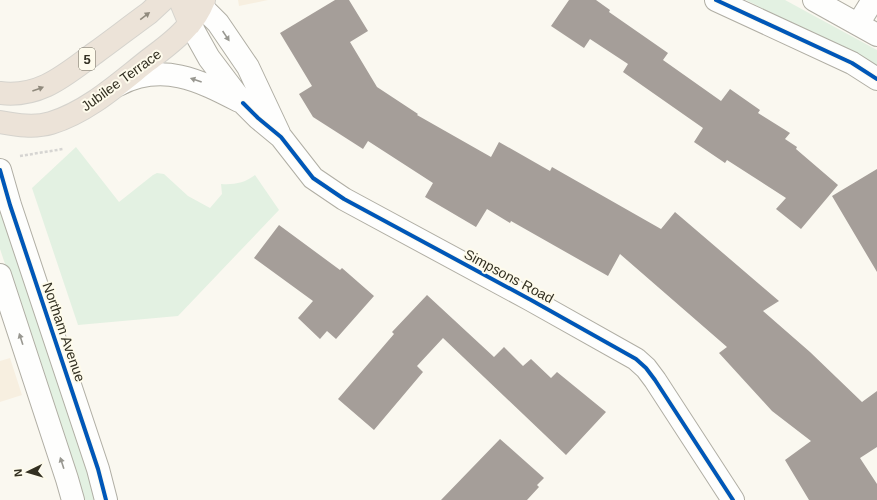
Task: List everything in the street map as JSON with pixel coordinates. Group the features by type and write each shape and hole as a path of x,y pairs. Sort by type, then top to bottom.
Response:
{"highway":[{"name":"5","path":"0,93 28,93 55,82 150,13 163,0"},
{"path":"180,0 190,24"},
{"name":"Jubilee Terrace","path":"0,122 32,126 52,123 89,105 117,85 167,45 190,24 200,2"}],"main road":[{"path":"716,0 852,63 877,79"},
{"path":"814,0 877,35"},
{"path":"858,24 873,0"},
{"name":"Simpsons Road","path":"200,2 218,23 248,67 281,137"},
{"name":"Simpsons Road","path":"190,24 209,58 243,103 281,137 313,178 338,195 636,359 646,368 655,380 733,500"},
{"path":"117,85 142,77 170,75 198,81 243,103"},
{"name":"Northam Avenue","path":"0,170 10,206 98,469 106,500"},
{"path":"0,275 67,479 72,500"}],"path":[{"path":"20,156 62,149"}],"shaded area":[{"path":"238,0 268,0 239,6"},
{"path":"10,358 22,395 0,402 0,361"}],"green space":[{"path":"746,0 785,0 877,50 877,68"},
{"path":"76,147 119,202 157,173 164,174 188,196 210,208 222,194 221,184 239,183 255,175 279,210 178,316 78,325 32,188"},
{"path":"0,207 90,472 96,500 82,500 76,477 0,249"}],"building":[{"path":"335,0 349,0 368,31 350,42 377,87 418,114 417,115 491,157 499,142 550,171 552,167 661,229 675,212 779,301 763,311 810,352 862,402 877,391 877,447 860,458 877,484 877,500 809,500 785,460 811,441 772,411 719,353 727,347 620,254 608,276 487,209 476,227 425,197 433,183 368,141 363,149 313,117 299,94 312,86 280,33"},
{"path":"569,0 596,0 610,10 609,12 668,53 663,60 721,101 730,89 760,110 758,113 790,133 785,139 797,147 796,149 838,185 801,229 776,209 786,198 727,160 725,163 694,142 703,128 623,72 628,64 590,39 584,48 551,26"},
{"path":"877,169 877,272 832,196"},
{"path":"279,225 340,270 342,268 374,296 336,339 327,331 320,339 298,318 313,301 254,258"},
{"path":"427,295 494,357 504,347 523,366 531,359 551,378 557,372 606,412 566,455 443,338 417,366 423,372 374,430 338,399 394,334 392,332"},
{"path":"500,439 544,478 537,485 539,487 527,500 441,500"}],"cycle path":[{"path":"716,0 852,63 877,79"},
{"path":"243,103 281,137 313,178 344,199 531,300 636,359 646,368 655,380 733,500"},
{"path":"0,170 10,205 98,469 106,500"}]}
